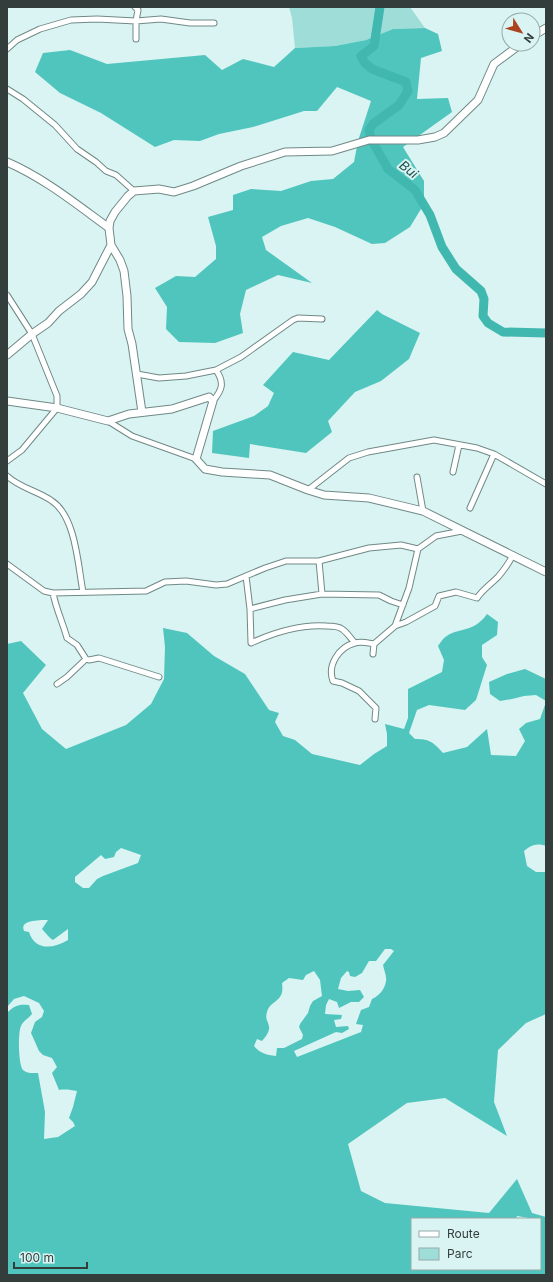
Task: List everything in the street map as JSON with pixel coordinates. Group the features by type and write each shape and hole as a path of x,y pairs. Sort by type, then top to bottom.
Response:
{"street":[{"path":"135,7 138,10 136,21 136,39"},
{"path":"7,49 17,40 40,29 71,20 97,19 136,21 162,19 190,23 214,23"},
{"path":"142,412 132,344 128,329 127,296 124,271 120,260 111,245 108,228 115,212 128,196 134,191 159,189 174,192 194,186 215,176 273,154 285,152 332,151 373,140 418,140 435,137 444,133 478,100 494,64 510,52"},
{"path":"7,88 50,121 77,149 106,170 116,175 134,191"},
{"path":"7,162 46,184 108,228"},
{"path":"7,356 81,294 92,282 111,245"},
{"path":"7,295 32,334 57,396 57,408 22,450 7,461"},
{"path":"137,374 159,378 186,376 216,370 241,357 293,320 298,318 322,319"},
{"path":"196,459 213,401 222,386 222,378 216,370"},
{"path":"108,421 129,414 172,409 209,397 213,401"},
{"path":"7,401 57,408 108,421 132,436 196,459 205,469 222,472 270,475 324,495 369,498 423,511 546,572"},
{"path":"308,490 349,458 368,452 434,440 477,448 494,454 546,484"},
{"path":"452,472 460,445"},
{"path":"470,508 494,454"},
{"path":"7,476 17,484 53,501 61,508 67,517 71,529 83,592"},
{"path":"417,477 423,511"},
{"path":"394,626 403,605 418,549 436,536 462,530"},
{"path":"7,564 44,591 53,593 146,591 165,582 186,581 216,585 227,584 286,561 319,560 369,548 401,545 418,549"},
{"path":"373,654 374,644 394,626 406,622 435,606 439,596 456,592 477,598 483,590 497,578 513,556"},
{"path":"319,560 322,594"},
{"path":"246,576 250,609 251,643 285,630 318,625 335,626 342,629 355,643"},
{"path":"53,593 55,607 64,626 67,638 77,645 86,659"},
{"path":"250,609 285,600 322,594 379,595 403,605"},
{"path":"374,644 355,643 345,648 337,655 332,666 332,677 333,681 342,683 360,691 376,708 376,719"},
{"path":"57,684 67,677 86,659 89,660 99,658 159,677"}],"green space":[{"path":"289,7 410,7 425,28 393,29 366,40 335,46 295,48 292,18"}],"shaded area":[{"path":"425,28 438,34 442,51 421,58 417,99 448,98 452,112 403,147 424,181 424,204 410,227 385,243 372,244 335,227 308,218 281,226 262,237 266,250 312,283 278,275 246,290 240,314 243,333 215,343 179,342 166,329 167,307 155,288 176,276 195,277 216,259 216,246 208,217 233,210 233,195 251,189 281,191 311,181 333,179 354,162 358,141 371,101 337,87 317,111 304,111 253,127 219,134 200,141 174,140 155,147 101,113 60,93 35,72 43,53 70,50 107,64 205,55 222,70 243,59 274,67 295,48 335,46 366,40 393,29"},
{"path":"377,310 420,333 409,359 381,381 355,392 328,421 332,432 306,453 250,444 249,458 212,453 213,431 254,416 268,406 274,393 263,385 293,352 329,360"},
{"path":"487,614 498,622 497,635 482,645 482,657 487,665 476,700 465,710 429,705 417,710 409,733 415,739 431,742 443,753 467,747 487,729 491,755 516,756 525,741 519,729 526,723 540,719 546,702 546,846 534,845 524,851 527,866 536,872 546,872 546,1014 526,1023 498,1050 494,1102 507,1136 445,1098 407,1103 348,1144 361,1191 385,1203 489,1213 517,1179 532,1213 546,1217 546,1275 7,1275 7,1013 12,1008 20,1005 29,1005 32,1014 23,1023 20,1029 19,1055 23,1070 28,1073 38,1073 45,1112 44,1139 58,1137 75,1126 69,1118 77,1091 59,1090 52,1073 57,1067 52,1058 43,1055 39,1051 31,1033 35,1022 42,1017 44,1011 39,1003 24,996 14,999 7,1007 7,644 21,641 46,665 23,693 42,729 66,749 126,725 151,704 164,679 165,647 163,628 187,633 214,656 245,674 269,710 279,713 275,722 283,736 295,740 312,754 360,765 387,746 385,724 404,729 408,718 408,689 442,672 444,660 438,646 442,640 450,634 476,624","holes":["121,848 141,855 138,863 97,879 89,888 83,888 75,882 75,877 101,855 105,859 114,857 116,852","38,920 48,920 42,929 50,938 53,940 68,929 68,940 51,946 40,945 36,943 29,932 24,931 23,928 26,923","385,949 391,949 394,951 383,965 386,975 385,984 379,994 372,999 369,1007 361,1010 356,1024 363,1025 361,1032 297,1057 294,1051 336,1032 342,1033 349,1029 348,1026 336,1027 334,1020 341,1019 342,1015 325,1014 326,1005 329,999 337,1002 339,1008 351,1002 359,1002 364,997 360,990 348,991 338,989 341,978 347,971 349,972 350,976 355,977 362,973 369,961 376,961","314,971 320,980 322,996 313,1001 308,1013 300,1024 299,1027 303,1035 302,1039 284,1048 277,1048 276,1056 261,1052 254,1046 257,1039 262,1041 269,1031 266,1016 267,1012 271,1005 280,998 282,983 289,978 303,980 306,975"]},
{"path":"525,669 546,679 546,701 536,695 500,701 490,694 489,682 507,674"}],"waterway":[{"name":"Bui","path":"380,7 374,46 361,56 365,63 372,69 406,82 408,91 399,105 373,124 369,130 371,139 388,169 415,190 430,215 442,247 456,269 481,291 484,299 483,316 488,323 503,332 546,333"}]}
